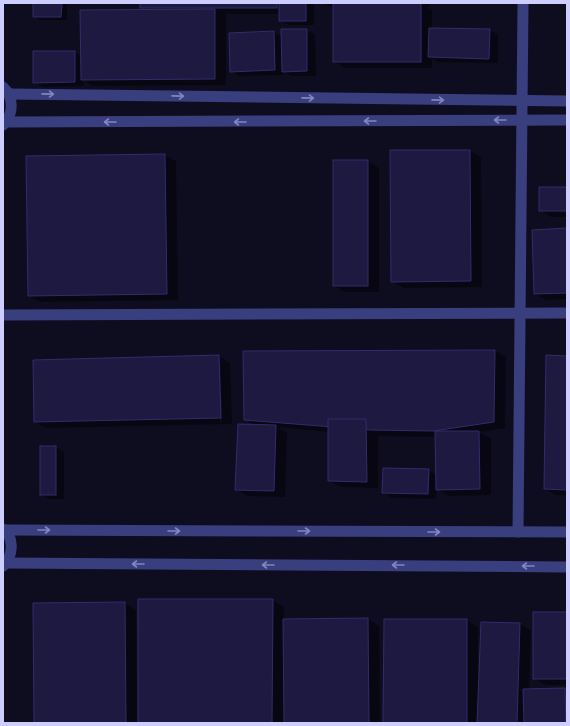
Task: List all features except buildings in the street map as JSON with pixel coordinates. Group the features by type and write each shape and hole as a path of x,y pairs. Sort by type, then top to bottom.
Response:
{"street":[{"path":"518,532 522,3"},
{"path":"4,124 12,110 6,90 567,101"},
{"path":"4,124 567,120"},
{"path":"3,314 567,313"},
{"path":"567,532 4,530 11,543 11,550 5,564 567,566"}]}
